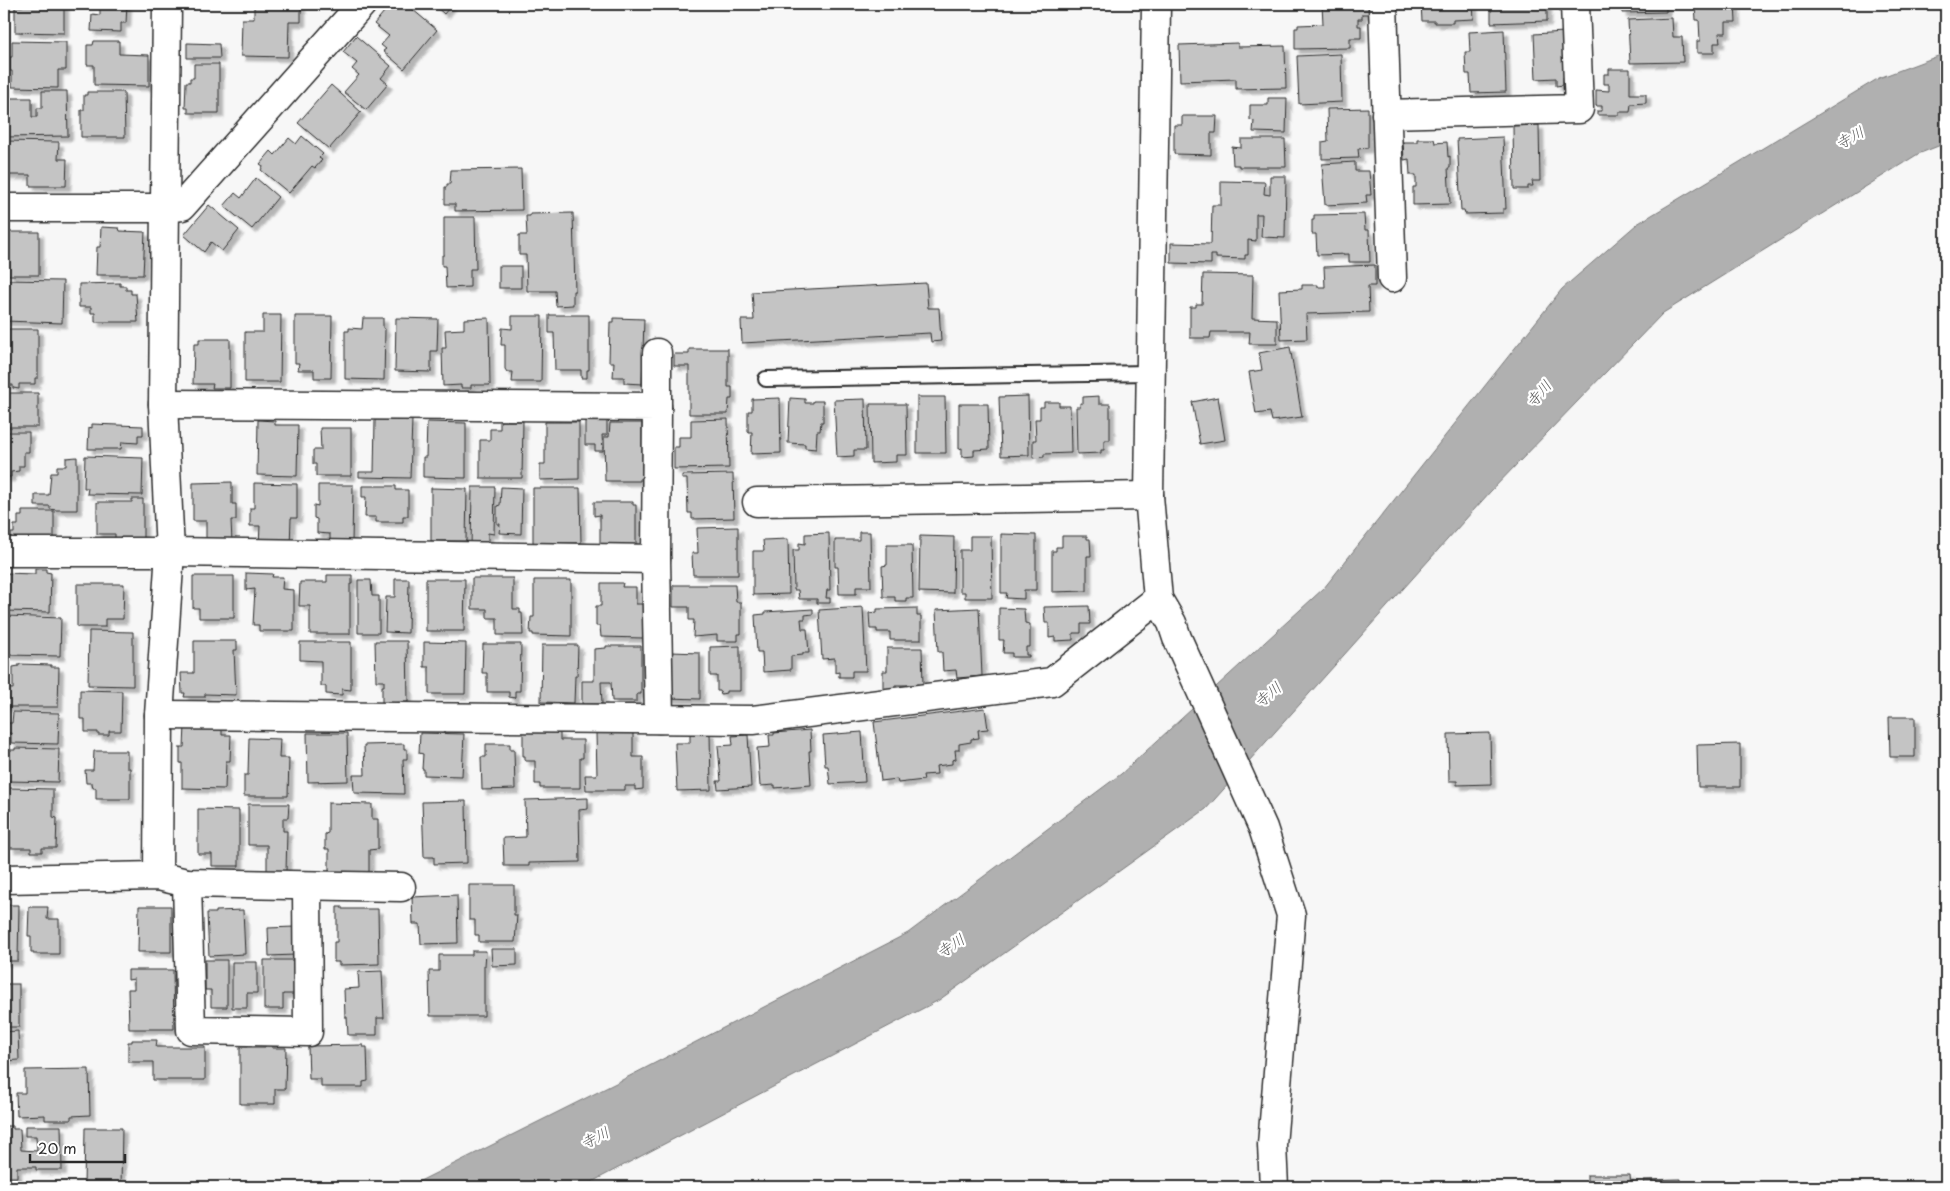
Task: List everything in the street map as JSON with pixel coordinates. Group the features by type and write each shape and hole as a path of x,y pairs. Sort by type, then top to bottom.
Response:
{"street":[{"path":"158,876 159,715 170,552 163,404 167,4"},
{"path":"4,208 165,208 182,206 362,4"},
{"path":"1156,4 1149,496 1158,599 1172,623 1177,638 1263,828 1291,915 1272,1144 1274,1187"},
{"path":"1383,4 1392,278"},
{"path":"1386,114 1579,109 1575,4"},
{"path":"657,353 656,559 659,719"},
{"path":"163,404 657,407"},
{"path":"756,502 1149,496"},
{"path":"4,552 170,552 656,559"},
{"path":"159,715 753,720 1052,682 1158,599"},
{"path":"4,879 158,876 188,883 401,887"},
{"path":"188,883 191,1030 308,1032 308,886"}],"lane":[{"path":"766,379 1150,373"}],"water":[{"name":"寺川","path":"1946,53 1946,143 1918,154 1663,313 1490,492 1206,809 939,1000 582,1187 408,1187 620,1081 908,933 1121,774 1324,588 1562,289 1637,224 1879,78"}],"building":[{"path":"23,4 64,4 64,33 15,32 15,7 23,6"},
{"path":"100,4 127,4 126,23 121,23 121,32 91,31 92,14 100,15"},
{"path":"254,4 298,4 298,6 301,6 301,22 289,22 288,57 241,56 242,19 254,19"},
{"path":"397,4 406,4 437,30 404,69 383,51 386,49 381,45 389,36 374,24 389,6 392,9"},
{"path":"433,4 452,4 444,14"},
{"path":"1322,4 1369,4 1369,14 1362,14 1362,19 1358,19 1358,26 1361,26 1361,38 1350,38 1350,48 1295,49 1295,28 1298,28 1298,25 1323,24"},
{"path":"1421,4 1473,4 1474,19 1453,20 1453,23 1422,21"},
{"path":"1491,4 1547,4 1547,21 1491,23"},
{"path":"1622,4 1666,4 1666,12 1622,13"},
{"path":"1695,4 1735,4 1736,22 1726,22 1726,33 1719,33 1720,43 1714,43 1714,53 1697,53 1697,41 1700,41 1699,20 1696,20"},
{"path":"1672,18 1673,37 1682,37 1683,62 1630,63 1628,20"},
{"path":"1504,30 1506,92 1471,93 1470,74 1466,74 1465,52 1470,52 1469,32"},
{"path":"1564,32 1566,77 1563,77 1563,85 1556,86 1556,78 1536,79 1534,34"},
{"path":"356,36 391,66 381,78 388,84 366,110 344,92 359,75 352,69 357,63 343,52"},
{"path":"12,41 66,42 66,70 58,70 58,88 12,87 10,57 12,57"},
{"path":"94,41 119,41 119,54 149,55 149,86 94,85 94,65 87,65 87,45 93,45"},
{"path":"187,43 219,44 220,58 187,58"},
{"path":"1238,43 1238,47 1285,46 1286,88 1236,89 1236,79 1180,81 1179,45"},
{"path":"1341,54 1342,102 1299,104 1297,56"},
{"path":"194,64 219,64 219,113 188,113 188,108 185,108 186,82 190,82 190,78 194,78"},
{"path":"1609,69 1630,69 1630,94 1646,94 1646,103 1631,104 1630,112 1619,112 1619,115 1597,115 1597,111 1602,111 1602,106 1596,106 1596,90 1609,91 1609,84 1604,84 1604,74 1609,74"},
{"path":"331,85 361,112 329,149 298,123"},
{"path":"42,91 67,91 68,136 4,137 4,98 32,98 32,117 37,117 37,108 42,108"},
{"path":"87,92 124,92 125,137 81,137 81,110 84,110 84,95 87,95"},
{"path":"1268,98 1287,98 1286,133 1253,132 1254,121 1250,120 1250,105 1268,105"},
{"path":"1368,108 1368,148 1358,149 1359,158 1322,159 1322,142 1328,141 1327,109"},
{"path":"1182,116 1217,116 1216,133 1211,133 1211,155 1174,154 1174,125 1182,125"},
{"path":"1539,125 1540,181 1532,181 1533,186 1528,186 1528,189 1514,189 1513,126"},
{"path":"302,136 323,154 319,158 322,160 315,168 312,166 289,193 261,170 263,166 260,164 271,151 275,155 289,138 296,144"},
{"path":"1503,137 1506,209 1503,209 1503,213 1465,214 1464,211 1461,211 1457,139"},
{"path":"1241,139 1285,139 1286,167 1239,167 1239,165 1233,165 1232,147 1241,148"},
{"path":"1417,139 1434,139 1435,143 1447,142 1448,157 1450,156 1450,168 1448,168 1450,204 1413,205 1413,187 1416,187 1416,175 1410,175 1409,159 1404,160 1403,142 1417,142"},
{"path":"4,141 59,142 58,159 67,159 66,186 30,186 30,175 4,175"},
{"path":"1355,162 1355,171 1369,171 1371,195 1366,195 1367,203 1325,205 1322,164"},
{"path":"521,169 522,210 455,211 455,204 445,204 445,187 447,187 447,184 450,184 451,170"},
{"path":"1270,176 1286,176 1285,238 1261,237 1262,214 1256,214 1256,241 1248,240 1248,255 1245,255 1245,259 1216,258 1216,255 1211,255 1211,264 1171,263 1171,243 1211,244 1212,205 1221,205 1221,181 1265,182 1264,194 1270,195"},
{"path":"256,178 278,197 252,229 224,206 235,193 241,198"},
{"path":"209,205 239,230 222,251 211,242 204,252 184,235"},
{"path":"573,213 575,291 573,291 573,305 556,306 555,291 527,291 526,255 519,255 519,235 527,235 526,216 530,216 530,214"},
{"path":"1364,214 1365,230 1369,230 1370,262 1349,262 1349,254 1317,255 1316,234 1312,234 1314,215"},
{"path":"444,217 475,217 476,269 470,269 470,287 446,288 445,266 442,266 442,255 444,255"},
{"path":"101,227 119,228 120,231 145,232 143,275 96,275 97,247 100,247"},
{"path":"5,232 39,232 39,275 8,275 8,253 5,253"},
{"path":"1375,265 1375,286 1368,286 1369,312 1306,314 1307,339 1281,340 1279,290 1302,289 1302,285 1325,287 1324,267"},
{"path":"499,266 521,266 521,288 499,288"},
{"path":"1203,274 1253,275 1252,318 1277,319 1277,344 1249,344 1250,332 1211,332 1210,338 1190,338 1190,307 1202,304"},
{"path":"4,280 63,281 62,323 4,321"},
{"path":"120,283 120,286 126,286 126,290 131,290 131,294 136,294 138,322 95,322 95,313 91,313 91,307 79,307 79,284"},
{"path":"926,283 928,308 939,308 941,341 931,342 930,333 742,343 741,320 754,320 752,292"},
{"path":"263,315 281,315 280,382 245,382 245,332 263,332"},
{"path":"549,315 589,315 589,370 587,370 587,378 581,378 581,370 555,370 554,333 549,333"},
{"path":"295,316 332,316 331,378 314,378 314,370 298,370 299,363 295,363"},
{"path":"512,316 542,316 541,382 512,382 513,372 507,372 505,369 505,345 501,345 502,328 512,329"},
{"path":"363,318 383,318 383,328 385,329 384,380 345,379 345,331 349,331 349,328 362,329"},
{"path":"396,318 438,319 437,351 431,351 431,372 395,371"},
{"path":"489,318 490,385 471,385 471,388 461,388 461,385 443,386 442,348 446,348 445,330 464,329 464,319"},
{"path":"614,318 644,319 642,384 624,383 624,377 613,377 614,362 609,362 610,322 614,322"},
{"path":"4,329 38,329 38,378 35,378 35,384 19,384 19,389 13,388 13,385 4,385"},
{"path":"199,339 230,339 230,388 212,388 213,384 193,384 194,344 199,344"},
{"path":"1290,347 1302,417 1272,421 1270,412 1256,414 1249,372 1262,370 1259,353"},
{"path":"689,349 728,349 728,387 732,387 732,399 729,399 728,414 689,414 689,366 674,366 674,354 689,354"},
{"path":"7,393 38,393 38,427 4,427"},
{"path":"1028,396 1029,455 1001,456 999,397"},
{"path":"1099,396 1099,404 1110,404 1110,440 1104,440 1104,450 1101,450 1101,453 1077,454 1076,407 1080,407 1080,403 1083,403 1083,397"},
{"path":"917,397 945,397 946,453 917,453"},
{"path":"1218,397 1225,440 1200,444 1192,402"},
{"path":"780,398 781,453 751,454 752,432 748,432 748,411 752,411 752,399"},
{"path":"790,398 805,399 805,403 823,401 823,422 821,422 820,431 817,431 816,449 805,448 805,444 788,443"},
{"path":"865,399 866,450 854,450 854,456 837,457 834,400"},
{"path":"1044,402 1059,402 1059,406 1070,406 1071,453 1044,454 1044,457 1033,458 1033,440 1036,440 1035,419 1040,419 1040,407 1044,407"},
{"path":"870,404 906,404 907,455 896,455 896,462 871,463"},
{"path":"959,404 988,404 989,449 974,450 974,456 962,457 962,448 959,449"},
{"path":"585,419 607,419 607,435 602,435 603,451 595,451 595,445 585,445"},
{"path":"728,419 729,468 674,469 674,447 679,447 679,437 691,437 691,420"},
{"path":"258,420 275,421 275,425 298,425 297,476 257,475"},
{"path":"375,420 412,420 410,478 359,477 359,472 374,472"},
{"path":"500,421 523,421 522,478 480,478 480,440 490,440 490,429 500,429"},
{"path":"427,422 466,423 466,478 423,477 423,457 426,457"},
{"path":"545,422 579,422 579,479 540,480 540,464 545,464"},
{"path":"610,423 642,423 642,475 647,475 647,478 640,478 640,481 605,481 604,437 609,437"},
{"path":"92,424 143,426 143,435 138,435 138,443 122,442 121,449 88,449 89,427 92,428"},
{"path":"320,428 351,428 351,476 316,476 316,464 313,464 313,450 321,450"},
{"path":"4,432 29,432 29,452 24,452 24,466 19,466 19,471 11,472 11,477 4,477"},
{"path":"85,456 143,458 142,495 87,494 88,488 84,488"},
{"path":"77,457 77,510 56,510 50,509 50,506 35,506 35,495 49,495 51,473 57,473 57,466 66,466 66,458"},
{"path":"733,474 734,518 692,519 692,513 688,513 687,479 682,479 682,475"},
{"path":"232,482 232,504 236,504 236,520 231,520 232,543 206,543 206,521 193,521 193,483"},
{"path":"254,483 297,484 297,518 291,518 290,547 259,544 260,526 250,526 250,508 254,508"},
{"path":"318,485 353,485 352,544 330,544 330,534 317,533 314,505 318,506"},
{"path":"362,486 396,486 396,490 408,490 408,516 403,516 403,522 376,522 376,517 365,517 366,497 362,497"},
{"path":"472,487 495,487 494,534 488,533 488,548 471,547"},
{"path":"501,487 522,488 521,534 499,533 500,524 497,524 497,506 500,505"},
{"path":"431,488 467,489 466,541 431,541"},
{"path":"533,488 580,488 581,543 533,543"},
{"path":"132,499 143,499 143,540 115,540 115,534 97,534 97,502 132,502"},
{"path":"594,502 633,502 633,505 636,505 636,547 600,547 600,515 594,516"},
{"path":"22,511 54,511 54,541 11,542 11,533 14,533 14,525 18,525 18,516 22,516"},
{"path":"738,527 738,575 693,575 692,553 698,553 697,528"},
{"path":"859,532 870,532 871,587 856,587 856,594 839,594 838,567 835,567 835,540 859,540"},
{"path":"829,533 830,590 827,590 826,598 830,598 830,603 817,603 817,599 799,599 798,590 794,590 793,550 799,550 799,543 805,544 805,534"},
{"path":"1001,534 1036,535 1036,590 1024,590 1024,599 1006,598 1007,593 1001,593"},
{"path":"920,536 954,537 953,593 919,592"},
{"path":"970,536 991,536 992,598 965,598 965,592 960,592 960,550 970,550"},
{"path":"1062,536 1087,536 1087,539 1090,539 1091,556 1087,556 1087,591 1052,592 1052,551 1056,551 1056,547 1062,547"},
{"path":"788,539 789,594 753,595 753,551 764,551 763,540"},
{"path":"887,545 912,545 913,598 906,598 906,601 895,601 895,597 883,597 882,566 887,565"},
{"path":"35,569 46,569 46,572 51,573 50,612 4,611 4,573 35,574"},
{"path":"246,573 273,574 272,577 283,577 282,589 294,590 294,631 259,631 259,625 253,625 255,589 246,590"},
{"path":"327,575 352,575 352,584 350,584 350,634 310,634 310,606 299,606 300,582 327,582"},
{"path":"193,576 234,576 234,618 199,618 199,608 193,608"},
{"path":"472,578 513,578 513,609 520,609 520,613 522,613 523,635 497,635 497,618 487,618 487,609 472,609"},
{"path":"395,579 409,579 408,633 385,632 386,597 395,597"},
{"path":"426,579 465,579 464,631 426,631"},
{"path":"358,580 371,580 372,596 379,596 379,633 358,633"},
{"path":"534,580 571,580 571,636 533,635 533,633 530,633 531,617 534,617"},
{"path":"601,583 623,583 622,587 636,587 636,604 644,604 643,638 601,637 600,626 596,626 596,606 601,606"},
{"path":"77,584 124,584 123,619 105,619 105,627 77,627"},
{"path":"673,585 735,585 736,602 741,602 741,634 738,634 738,641 717,641 717,635 693,637 694,620 689,620 689,607 673,607"},
{"path":"1089,606 1090,624 1081,624 1081,633 1073,633 1073,640 1055,641 1055,637 1049,638 1049,623 1045,623 1044,607"},
{"path":"863,607 866,671 852,671 852,677 839,677 839,672 835,673 835,658 822,659 819,610"},
{"path":"917,608 917,616 921,616 921,640 890,640 890,632 877,632 877,629 870,629 869,613 877,612 877,609"},
{"path":"979,608 982,676 957,678 956,670 943,671 942,652 938,652 936,610"},
{"path":"999,608 1024,609 1025,623 1030,624 1030,647 1026,647 1026,655 1029,655 1029,657 1012,657 1012,653 1003,653 1004,640 999,640"},
{"path":"813,609 813,614 805,615 805,619 801,619 802,629 807,629 809,653 791,656 791,670 763,672 762,652 757,652 755,615 765,614 765,612"},
{"path":"7,616 61,618 60,656 6,655"},
{"path":"89,631 133,632 133,686 88,685"},
{"path":"194,641 237,641 237,650 234,650 236,695 205,694 205,697 184,697 181,673 194,673"},
{"path":"375,641 407,641 408,702 382,703 382,686 384,686 384,681 376,681"},
{"path":"300,642 351,642 351,690 342,689 342,695 326,694 326,686 321,686 321,661 300,660"},
{"path":"424,642 466,643 465,694 429,694 429,667 424,667"},
{"path":"483,644 521,644 520,691 515,691 515,698 509,697 509,692 487,692 487,673 482,673"},
{"path":"542,645 578,645 574,703 541,702"},
{"path":"606,646 641,646 641,694 637,694 637,701 612,701 611,682 601,682 602,704 582,704 582,681 594,681 594,649 606,648"},
{"path":"740,646 740,691 726,691 726,693 721,694 720,691 717,691 717,676 710,676 710,647"},
{"path":"887,648 922,648 923,685 895,685 894,690 883,689 883,671 887,671"},
{"path":"671,652 700,653 700,699 668,698"},
{"path":"19,664 59,667 58,707 4,707 4,688 13,689 13,667 19,666"},
{"path":"80,690 122,691 121,731 109,731 109,735 98,735 98,732 85,732 85,719 80,719"},
{"path":"985,708 988,729 978,730 979,738 971,739 971,742 959,744 959,750 955,750 956,759 952,760 952,764 936,766 937,774 923,775 924,780 898,783 897,779 881,781 874,722"},
{"path":"13,712 59,713 58,744 11,743 11,733 4,733 4,723 12,723"},
{"path":"1889,717 1915,717 1915,757 1890,757"},
{"path":"185,725 222,726 222,735 231,735 230,761 226,761 225,789 182,788 180,747 184,747"},
{"path":"810,730 811,785 775,788 775,785 760,786 757,748 770,747 769,735 774,735 774,733"},
{"path":"523,732 560,732 560,740 583,740 583,758 580,758 580,788 540,788 540,784 535,784 535,761 525,761 525,756 523,756"},
{"path":"633,732 633,757 643,757 643,789 635,790 635,786 625,786 625,790 586,790 585,775 597,775 596,733"},
{"path":"690,732 710,732 711,790 677,791 675,743 690,743"},
{"path":"862,732 865,782 830,784 828,766 825,766 823,735"},
{"path":"307,733 347,733 348,781 308,782"},
{"path":"420,733 464,734 462,776 424,775 424,769 422,769 423,754 419,753"},
{"path":"1490,733 1491,784 1457,785 1457,781 1449,781 1448,734"},
{"path":"748,735 751,787 718,789 717,781 721,781 718,746 733,745 732,736"},
{"path":"249,738 280,739 279,758 289,758 288,796 244,796 244,775 248,775"},
{"path":"404,744 404,749 407,749 407,759 403,759 404,794 354,793 353,775 365,775 364,745"},
{"path":"486,744 510,744 510,750 514,750 515,789 482,790 481,757 486,757"},
{"path":"1740,744 1740,787 1698,787 1697,745"},
{"path":"15,748 59,749 58,782 7,781 7,750 15,750"},
{"path":"94,751 127,751 127,768 130,768 130,799 96,799 96,788 93,788 92,783 86,783 85,770 93,770"},
{"path":"9,788 53,789 53,817 57,818 56,848 42,848 42,852 31,852 31,848 10,848 10,831 8,831"},
{"path":"588,798 588,809 579,810 580,862 529,863 529,866 504,866 503,838 526,837 525,800"},
{"path":"466,801 467,863 434,864 434,857 424,857 422,802"},
{"path":"328,803 372,804 372,819 378,819 378,849 369,850 369,873 329,872 329,849 325,849 325,834 328,833"},
{"path":"248,804 289,804 288,818 283,818 283,831 287,831 286,872 267,872 267,845 248,845"},
{"path":"198,809 239,810 239,866 212,866 212,854 198,854"},
{"path":"469,885 514,885 514,915 517,915 515,942 479,942 479,935 475,935 475,920 469,920"},
{"path":"457,895 458,943 421,944 420,924 413,924 412,897"},
{"path":"4,905 19,905 18,961 4,961"},
{"path":"139,906 171,906 171,952 138,952"},
{"path":"29,907 48,907 47,919 59,919 59,954 33,954 31,952 31,936 28,936"},
{"path":"337,907 342,907 342,909 378,909 379,964 339,965 339,962 334,962 334,942 337,942"},
{"path":"243,910 245,954 209,956 207,913"},
{"path":"294,927 295,955 269,956 268,928"},
{"path":"491,949 517,949 517,965 492,966"},
{"path":"472,951 486,951 484,966 484,1016 430,1016 429,971 439,971 439,955 472,955"},
{"path":"205,960 227,960 227,1007 211,1007 211,990 205,990"},
{"path":"264,960 294,960 294,994 283,994 283,1009 264,1009"},
{"path":"232,962 257,962 257,993 247,993 247,1008 232,1008"},
{"path":"128,970 173,970 174,1029 129,1029 128,989 134,989 134,979 128,980"},
{"path":"382,971 384,1018 377,1018 377,1035 348,1035 344,989 359,988 358,972"},
{"path":"4,984 19,984 19,1027 4,1027"},
{"path":"18,1031 19,1060 4,1061 4,1032"},
{"path":"132,1040 157,1040 156,1047 205,1047 205,1080 153,1080 153,1062 128,1062 128,1042 132,1042"},
{"path":"266,1042 272,1042 272,1048 286,1048 285,1089 275,1089 275,1104 240,1104 240,1047 265,1047"},
{"path":"363,1045 363,1047 367,1047 368,1081 363,1082 363,1087 321,1087 321,1079 309,1079 308,1046"},
{"path":"89,1069 90,1115 71,1116 71,1120 45,1120 45,1115 17,1116 16,1093 25,1093 25,1070"},
{"path":"4,1126 13,1126 13,1129 20,1129 21,1150 37,1151 36,1136 25,1136 25,1126 61,1126 62,1170 36,1170 36,1167 17,1167 17,1177 4,1177"},
{"path":"85,1128 122,1128 121,1187 84,1187"},
{"path":"1587,1175 1630,1175 1631,1187 1587,1187"},
{"path":"1680,1179 1680,1187 1644,1187 1644,1180"}]}
